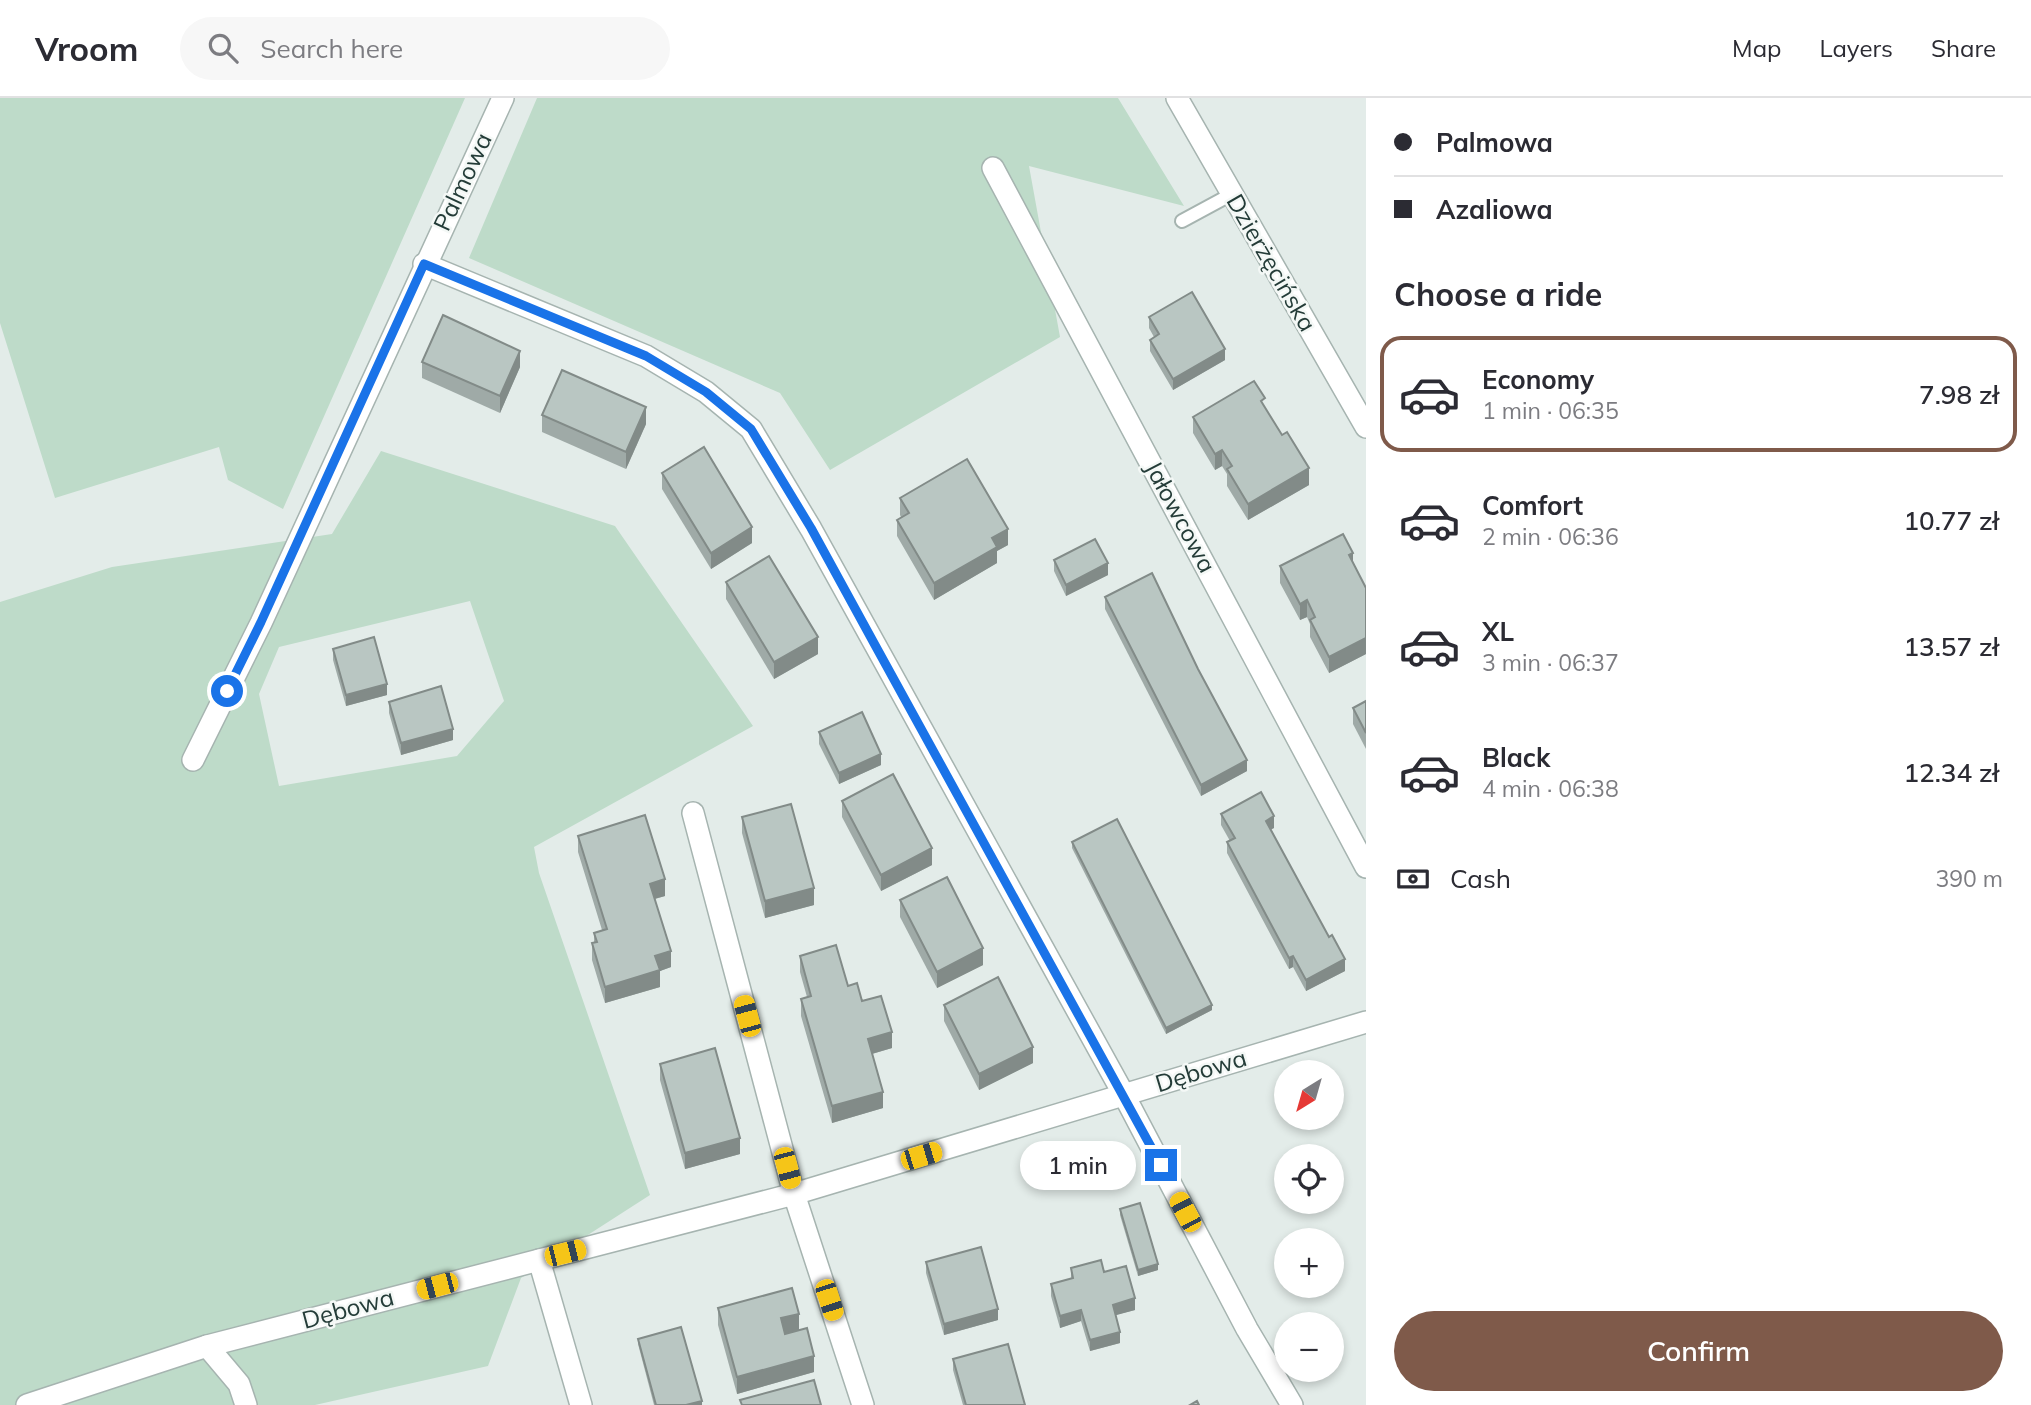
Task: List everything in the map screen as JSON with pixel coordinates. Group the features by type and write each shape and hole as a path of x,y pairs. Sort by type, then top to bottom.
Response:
{"street":[{"name":"Palmowa","path":"192,760 261,622 424,264 503,98"},
{"name":"Dzierżęcińska","path":"1177,98 1366,427"},
{"name":"Jałowcowa","path":"993,168 1366,867"},
{"path":"424,264 646,356 706,392 751,429 811,528 1124,1095 1247,1329 1292,1405"},
{"path":"693,813 794,1194 863,1405"},
{"name":"Dębowa","path":"27,1405 207,1346 794,1194 1366,1022"},
{"path":"539,1260 581,1405"},
{"path":"207,1346 239,1384 246,1405"}],"lane":[{"path":"1182,221 1232,194"}],"green space":[{"path":"0,98 465,98 283,509 228,480 219,447 55,498 0,323"},
{"path":"537,98 1118,98 1184,206 1029,166 1060,337 830,470 780,393 469,258"},
{"path":"381,451 615,526 753,726 534,847 539,873 650,1195 521,1278 488,1366 315,1405 0,1405 0,602 112,567 332,534","holes":["470,601 504,701 457,756 279,786 259,694 279,647"]}],"building":[{"path":"1192,292 1225,349 1173,379 1150,340 1159,334 1149,317"},
{"path":"443,315 520,351 500,396 422,362"},
{"path":"562,370 646,407 626,452 542,415"},
{"path":"1254,381 1265,398 1261,401 1282,435 1287,432 1309,468 1248,504 1227,469 1232,466 1222,450 1215,454 1193,417"},
{"path":"704,447 752,527 711,553 662,473"},
{"path":"967,459 1008,529 992,538 997,547 934,583 897,520 909,513 900,498"},
{"path":"1343,534 1353,553 1349,555 1366,588 1366,638 1329,657 1310,620 1315,617 1307,600 1300,604 1280,566"},
{"path":"1095,539 1108,563 1066,585 1054,560"},
{"path":"769,556 818,637 774,662 726,582"},
{"path":"1152,573 1198,669 1247,760 1201,785 1105,597"},
{"path":"374,637 387,684 346,695 333,649"},
{"path":"441,686 453,729 401,743 389,702"},
{"path":"1366,701 1366,733 1353,708"},
{"path":"862,712 881,754 839,773 819,732"},
{"path":"893,774 932,848 881,875 842,801"},
{"path":"1261,792 1274,816 1266,821 1329,937 1332,935 1345,959 1306,980 1293,956 1289,958 1227,842 1235,838 1221,814"},
{"path":"791,804 814,888 765,901 742,817"},
{"path":"645,815 665,879 650,884 671,951 655,956 660,970 605,987 592,943 597,942 594,933 607,929 578,836"},
{"path":"1117,819 1212,1005 1166,1028 1072,842"},
{"path":"947,877 983,948 937,972 900,900"},
{"path":"836,945 848,986 857,983 862,1001 881,996 892,1032 868,1039 883,1092 832,1106 801,999 811,996 800,956"},
{"path":"998,977 1033,1047 979,1074 944,1005"},
{"path":"715,1048 740,1138 685,1153 660,1064"},
{"path":"1140,1203 1158,1264 1138,1270 1120,1209"},
{"path":"981,1247 998,1309 944,1324 926,1262"},
{"path":"1101,1260 1104,1272 1126,1266 1135,1298 1113,1305 1120,1332 1090,1340 1081,1310 1060,1316 1051,1284 1073,1278 1071,1268"},
{"path":"792,1288 799,1314 781,1318 785,1334 807,1328 814,1356 737,1377 718,1308"},
{"path":"681,1327 702,1401 686,1405 656,1405 638,1339"},
{"path":"1008,1344 1025,1405 966,1405 953,1359"},
{"path":"814,1380 821,1405 742,1405 740,1400"}],"route":[{"path":"227,691 424,264 646,356 706,392 751,429 811,528 1161,1165"}]}
